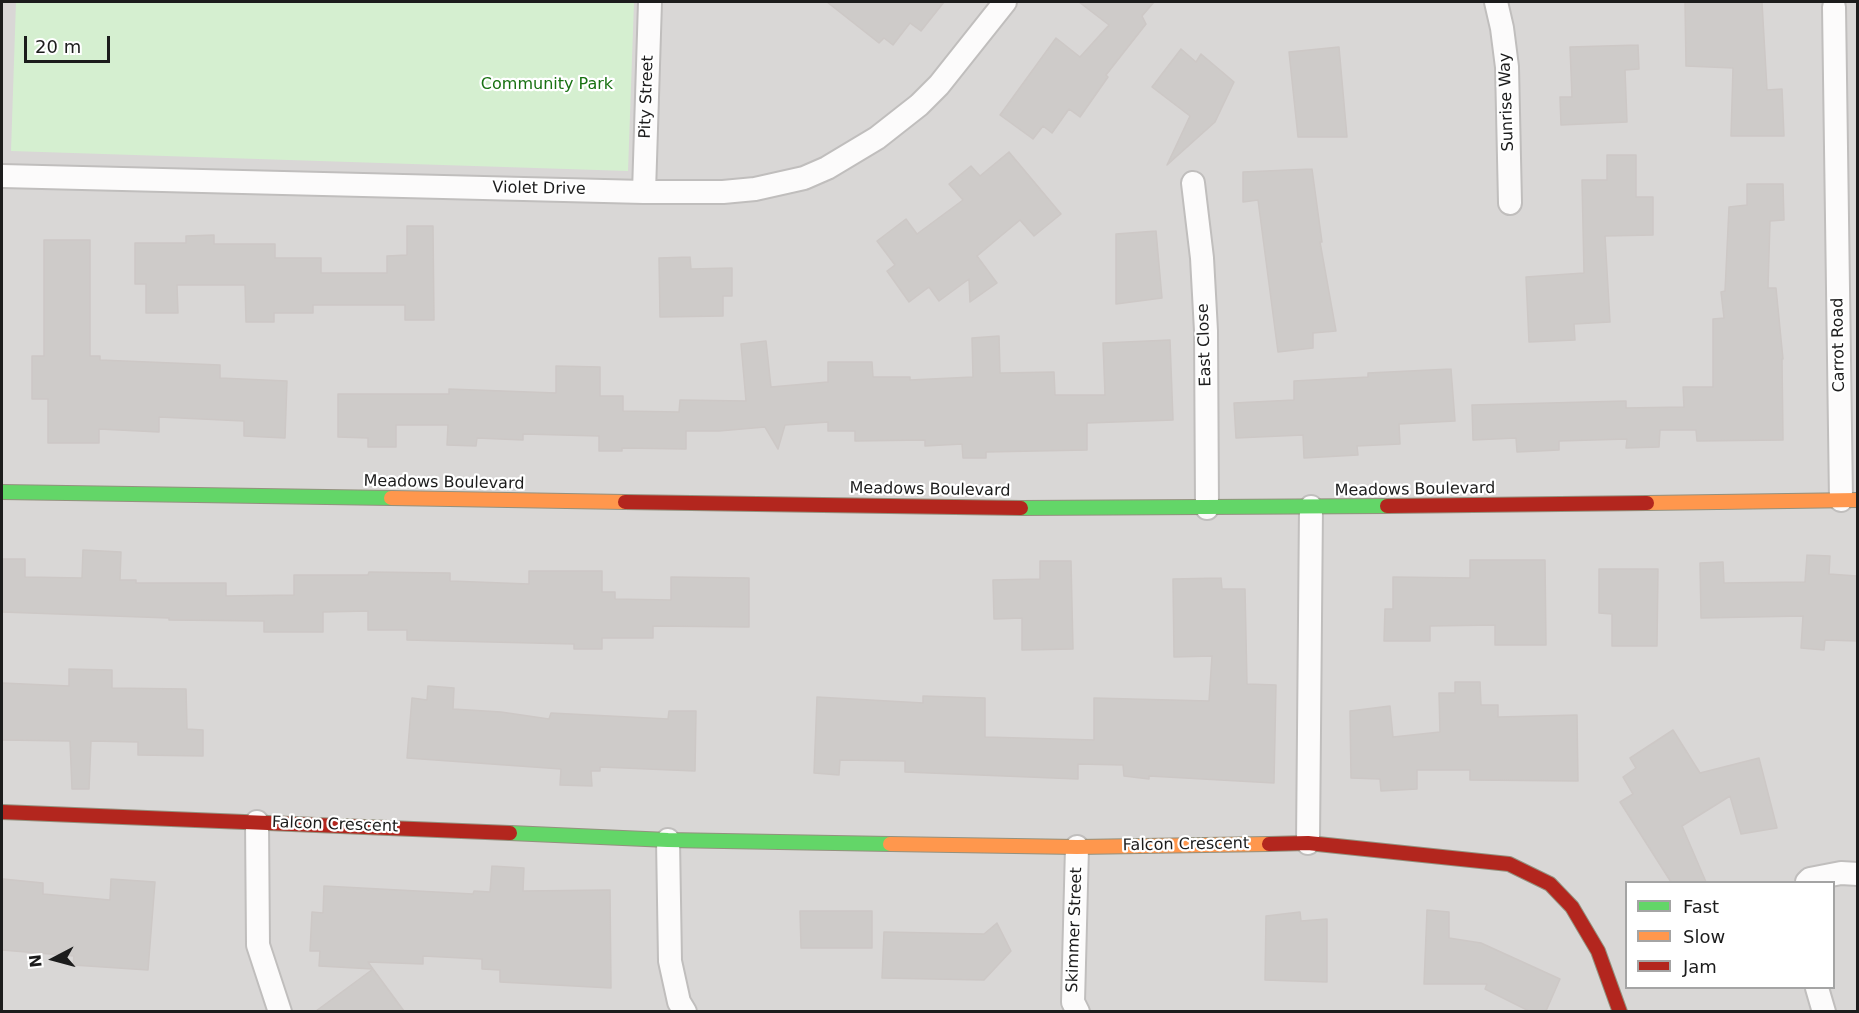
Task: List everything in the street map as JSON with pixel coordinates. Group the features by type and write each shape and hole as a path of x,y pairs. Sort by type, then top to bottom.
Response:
{"street":[{"name":"Pity Street","path":"644,192 650,2"},
{"name":"Violet Drive","path":"2,176 644,192 723,192 755,189 804,178 827,168 878,138 939,86 1005,2"},
{"name":"Sunrise Way","path":"1496,2 1507,67 1510,203"},
{"name":"Carrot Road","path":"1834,6 1847,189 1849,500"},
{"name":"East Close","path":"1193,183 1202,258 1206,331 1207,508"},
{"name":"Meadows Boulevard","path":"2,492 997,508 1207,508 1849,500"},
{"path":"1308,843 1311,507"},
{"name":"Falcon Crescent","path":"2,812 668,840 1077,847 1308,843 1509,864 1550,884 1572,907 1598,951 1620,1011"},
{"path":"257,822 258,945 280,1011"},
{"path":"668,840 669,961 680,1002 685,1011"},
{"name":"Skimmer Street","path":"1077,847 1073,1002 1078,1011"},
{"path":"1808,881 1841,873 1857,874"},
{"path":"1818,989 1824,1011"}],"shaded area":[{"path":"2,2 1857,2 1857,1011 2,1012"}],"green space":[{"name":"Community Park","path":"16,2 634,2 628,171 11,151"}],"building":[{"path":"827,2 944,2 921,31 910,23 893,45 884,38 879,43"},
{"path":"1079,2 1154,2 1142,16 1146,24 1106,75 1108,77 1080,117 1069,109 1052,133 1043,126 1033,139 1000,115 1056,38 1080,57 1109,25"},
{"path":"1685,2 1762,2 1767,90 1782,89 1784,136 1731,136 1733,68 1686,66"},
{"path":"1638,45 1639,69 1625,70 1627,122 1561,125 1560,97 1572,97 1570,47"},
{"path":"1339,47 1347,137 1298,137 1289,52"},
{"path":"1181,49 1196,62 1201,54 1234,82 1215,122 1167,165 1190,116 1152,87"},
{"path":"1009,152 1061,214 1034,236 1020,220 977,256 997,283 970,302 969,279 939,301 929,287 909,302 887,271 895,265 877,241 906,219 917,234 963,200 949,184 971,166 980,176"},
{"path":"1607,155 1636,155 1636,197 1653,197 1653,235 1605,236 1610,322 1574,324 1575,340 1529,342 1526,277 1584,273 1582,180 1607,180"},
{"path":"1312,169 1322,242 1320,242 1336,331 1313,333 1313,348 1278,352 1258,200 1243,202 1243,172"},
{"path":"1747,184 1783,184 1784,220 1770,221 1768,288 1776,288 1783,359 1783,440 1697,441 1696,430 1660,430 1659,447 1626,448 1627,439 1559,441 1559,450 1517,452 1516,438 1473,440 1472,405 1626,401 1626,408 1684,407 1683,387 1713,387 1713,319 1724,318 1721,292 1725,291 1729,207 1747,205"},
{"path":"407,226 433,226 434,320 405,320 405,305 313,305 313,313 274,313 274,322 246,322 245,285 177,285 178,313 146,313 146,284 135,284 135,243 186,243 186,236 214,235 214,244 275,244 275,258 321,258 321,273 387,273 387,256 407,255"},
{"path":"1156,231 1162,298 1116,304 1116,234"},
{"path":"44,240 90,240 90,356 100,356 100,360 220,365 220,378 287,381 285,438 244,436 244,421 159,417 159,432 99,429 99,443 48,443 48,399 32,399 32,356 44,356"},
{"path":"690,257 691,269 732,268 732,296 723,296 723,316 660,317 659,258"},
{"path":"999,336 1000,373 1054,372 1055,395 1105,395 1103,343 1170,340 1173,420 1087,423 1087,450 986,452 986,458 963,458 962,444 925,446 925,440 855,441 855,431 828,431 828,422 785,425 778,449 765,427 686,431 686,449 622,448 622,451 599,451 599,436 523,434 523,440 477,438 476,446 447,445 448,425 396,425 396,447 368,447 368,438 338,437 338,394 449,394 449,389 556,393 556,366 600,367 600,396 623,396 623,411 679,412 680,400 746,401 741,344 766,341 771,387 828,382 828,362 872,362 873,377 910,377 910,380 973,377 972,338"},
{"path":"1451,369 1455,421 1399,424 1400,444 1357,446 1358,455 1304,458 1303,435 1236,438 1234,403 1294,400 1294,381 1368,377 1368,373"},
{"path":"83,550 121,552 120,580 136,580 136,583 226,583 226,596 294,595 294,575 368,575 369,572 450,573 450,581 529,584 529,571 602,571 602,592 615,592 615,599 671,600 671,577 749,578 749,627 653,626 653,638 602,638 602,649 574,649 574,644 407,640 407,630 368,630 368,611 323,612 323,632 264,632 264,621 169,620 169,618 2,612 2,559 25,559 25,577 82,578"},
{"path":"1807,555 1830,556 1829,574 1857,576 1857,641 1825,640 1824,650 1801,648 1803,616 1701,618 1700,563 1723,562 1724,583 1805,582"},
{"path":"1470,560 1545,560 1546,645 1495,645 1495,625 1430,626 1430,641 1384,641 1385,609 1393,609 1393,577 1470,578"},
{"path":"1040,561 1071,561 1073,649 1022,650 1022,618 994,619 993,580 1040,579"},
{"path":"1599,569 1658,569 1657,646 1612,646 1612,614 1599,613"},
{"path":"1221,578 1222,589 1245,589 1247,684 1276,685 1274,783 1149,776 1149,779 1124,776 1123,765 1078,764 1078,779 905,772 905,761 840,760 839,775 814,773 817,697 923,703 923,696 985,698 985,737 1094,740 1094,698 1209,701 1212,656 1174,657 1173,579"},
{"path":"69,669 112,670 112,688 186,689 187,729 203,730 203,756 138,755 138,742 91,741 89,789 72,789 70,741 2,740 2,683 69,686"},
{"path":"1455,682 1480,682 1481,705 1498,705 1498,717 1577,715 1578,781 1470,780 1470,770 1417,770 1417,789 1381,791 1380,779 1351,778 1350,711 1390,706 1393,737 1440,732 1439,693 1455,693"},
{"path":"428,686 454,688 453,709 501,712 549,719 551,713 668,719 669,711 696,711 695,771 600,767 600,771 591,771 592,786 560,785 561,769 407,758 412,698 427,700"},
{"path":"1673,730 1700,773 1759,758 1777,828 1741,834 1730,796 1682,826 1706,881 1670,881 1620,802 1633,794 1623,777 1636,768 1630,758"},
{"path":"492,866 524,868 523,891 610,890 611,988 500,982 500,970 482,969 482,959 423,956 423,964 368,962 373,969 319,966 320,951 310,951 312,912 323,913 324,886 473,894 474,891 490,892"},
{"path":"3,879 43,883 43,894 110,900 111,879 155,882 148,970 73,965 74,956 2,950"},
{"path":"1427,910 1449,912 1449,938 1481,943 1560,979 1546,1011 1529,1011 1485,989 1487,984 1424,984"},
{"path":"800,911 872,911 872,948 801,948"},
{"path":"1300,912 1301,921 1327,919 1327,982 1265,980 1266,916"},
{"path":"997,923 1011,951 984,980 882,978 884,932 984,934"},
{"path":"373,969 404,1011 316,1011"}],"traffic: fast":[{"path":"2,492 391,498"},
{"path":"1021,508 1387,506"},
{"path":"510,833 668,840 890,844"}],"traffic: slow":[{"path":"391,498 625,502"},
{"path":"1647,503 1858,500"},
{"path":"890,844 1077,847 1269,844"}],"traffic: jam":[{"path":"625,502 1021,508"},
{"path":"1387,506 1647,503"},
{"path":"2,812 510,833"},
{"path":"1269,844 1308,843 1509,864 1550,884 1572,907 1598,951 1620,1012"}]}
